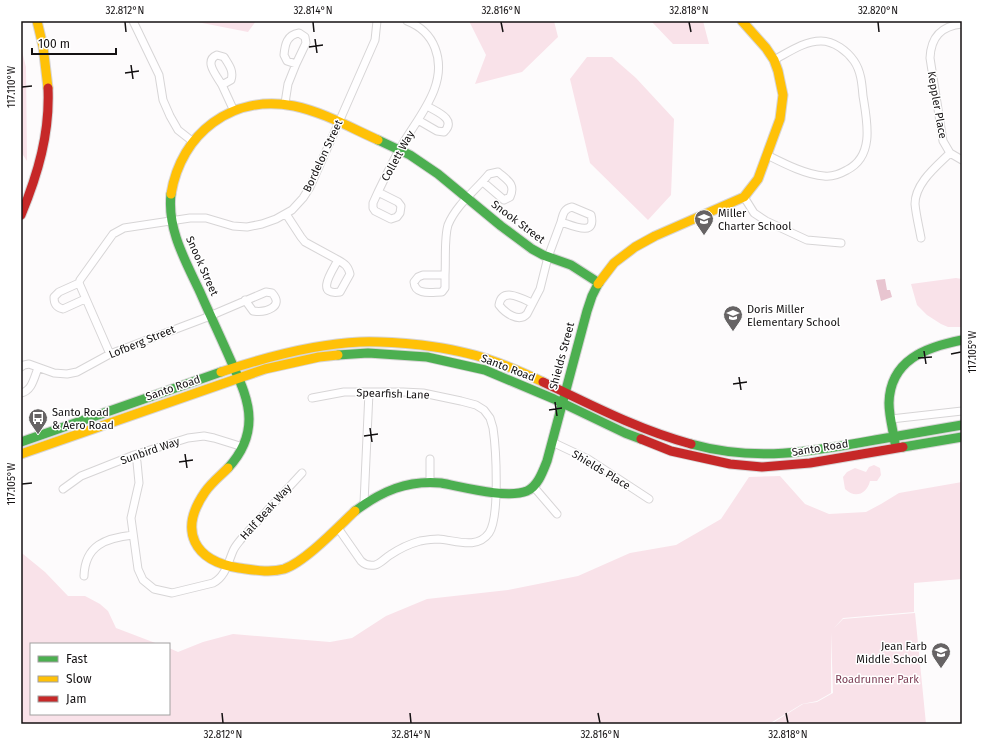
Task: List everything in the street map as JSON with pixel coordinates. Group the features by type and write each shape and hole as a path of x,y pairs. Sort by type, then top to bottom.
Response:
{"main road":[{"path":"21,215 39,170 45,144 49,109 47,69 37,21"},
{"name":"Shields Street","path":"533,486 540,479 544,469 592,296 614,263 635,247 655,236 744,197 758,179 780,119 783,106 781,83 774,60 766,48 742,21"},
{"name":"Snook Street","path":"227,566 209,559 202,553 193,539 192,521 194,510 210,485 234,461 248,435 250,421 248,410 233,368 211,315 177,242 172,221 170,203 173,181 181,160 192,141 207,127 234,111 260,104 285,104 314,112 399,150 426,165 525,245 536,252 573,266 600,283"},
{"path":"896,448 889,403 891,389 895,378 905,364 915,355 932,346 962,340"},
{"name":"Santo Road","path":"21,442 262,358 317,346 369,342 388,342 429,346 489,360 565,392 631,424 672,440 706,449 729,453 762,456 810,452 962,425"},
{"name":"Santo Road","path":"21,454 265,369 320,357 368,353 427,357 485,370 562,403 625,433 671,451 730,464 762,467 810,463 962,437"},
{"path":"227,566 266,571 285,569 302,560 364,503 387,490 410,484 430,482 516,494 527,491 533,486"}],"street":[{"path":"133,21 159,75 163,100 170,116 178,130 192,141"},
{"name":"Bordelon Street","path":"79,283 113,234 124,228 190,218 206,218 234,226 247,227 262,224 292,210 310,187 375,40 377,21"},
{"name":"Collett Way","path":"378,192 399,150 427,106 437,79 439,66 438,54 432,41 420,28 407,21"},
{"name":"Keppler Place","path":"921,238 915,204 918,190 924,181 950,153 941,137 930,58 932,44 940,33 948,27 962,24"},
{"path":"767,156 814,175 825,177 839,174 857,162 865,149 868,137 860,74 855,61 846,51 837,45 822,41 805,44 774,60"},
{"path":"285,104 288,84 296,64"},
{"path":"222,85 234,111"},
{"name":"Collett Way","path":"418,120 437,131 444,132 448,128 449,123 447,119 427,106"},
{"path":"950,153 962,160"},
{"path":"445,275 448,226 454,214 483,182"},
{"path":"744,197 754,213 766,221 807,240 842,243"},
{"path":"286,214 300,237 305,242 338,260"},
{"path":"532,303 540,290 548,257 561,222"},
{"path":"86,299 63,309 57,308 54,303 54,297 59,292 79,283 86,299 110,354"},
{"name":"Lofberg Street","path":"21,367 29,364 54,373 67,374 78,372 110,354 211,315 245,300"},
{"path":"21,393 30,388 38,368"},
{"name":"Spearfish Lane","path":"312,398 344,392 423,393 476,405 484,410 490,418 493,428 496,492 491,529 489,534 480,541 470,544 437,539 418,542 407,545 376,565 370,566 361,561 338,528"},
{"path":"364,503 368,392"},
{"path":"891,418 962,411"},
{"name":"Sunbird Way","path":"63,489 81,476 134,455 193,437 214,438 242,447"},
{"name":"Shields Place","path":"552,442 588,459 649,499"},
{"name":"Half Beak Way","path":"134,455 137,462 139,483 131,518 138,568 143,580 154,589 172,593 213,583 219,580 224,573 234,549 242,538 302,473"},
{"path":"430,458 430,482"},
{"path":"533,486 557,514"},
{"path":"84,576 86,559 96,546 109,539 133,535"}],"green space":[{"path":"192,21 256,21 248,32"},
{"path":"469,21 554,21 558,37 522,72 475,84 486,55"},
{"path":"651,21 703,21 709,44 673,44"},
{"path":"21,47 26,67 27,161 21,152"},
{"path":"587,57 612,57 636,78 674,119 671,195 648,220 590,163 570,79"},
{"path":"956,278 962,279 962,327 948,327 927,315 917,305 911,284"},
{"path":"874,465 880,468 881,475 877,481 870,481 866,489 860,494 853,494 845,489 843,477 847,472 855,468 866,472 869,467"},
{"name":"Roadrunner Park","path":"780,476 805,504 829,514 866,512 899,493 962,482 962,579 914,583 914,612 843,618 834,628 843,619 915,613 926,724 771,724 803,704 817,702 833,693 831,632 831,693 817,701 802,704 769,724 21,724 21,553 45,572 68,596 85,596 100,604 108,611 116,628 155,643 30,643 30,715 170,715 170,648 178,652 203,642 233,634 330,642 352,638 386,616 427,599 508,590 578,576 630,553 676,545 721,519 749,477"}],"shaded area":[{"path":"885,279 887,290 890,290 892,297 881,301 876,280"}],"traffic: fast":[{"path":"378,140 410,155 438,174 501,226 532,249 543,255 571,265 599,283"},
{"path":"171,194 170,207 174,232 178,244 243,389 249,412 249,426 246,439 237,457 228,468"},
{"path":"355,511 375,498 395,488 417,483 441,483 485,492 508,494 531,489 540,478 547,461 587,311 598,284"},
{"path":"895,443 890,418 889,403 891,388 896,376 903,366 912,358 936,347 962,340"},
{"path":"338,355 368,353 427,357 485,370 554,399 625,433 641,439"},
{"path":"21,442 221,372"},
{"path":"691,444 738,453 783,453 828,448 962,425"},
{"path":"903,447 962,437"}],"traffic: slow":[{"path":"37,21 43,46 48,88"},
{"path":"598,284 614,263 635,247 655,236 744,197 758,179 780,119 783,95 774,60 766,48 742,21"},
{"path":"171,194 177,172 186,153 198,136 213,123 230,112 250,106 271,104 294,106 326,116 378,140"},
{"path":"221,372 272,356 307,348 342,343 383,342 421,345 482,357 543,382"},
{"path":"21,454 265,369 319,357 338,355"},
{"path":"228,468 205,492 197,506 193,519 192,531 195,542 201,551 211,559 224,564 239,568 262,571 284,569 311,552 355,511"}],"traffic: jam":[{"path":"21,215 33,184 42,153 47,121 48,88"},
{"path":"543,382 597,408 653,432 691,444"},
{"path":"641,439 671,451 730,464 762,467 810,463 903,447"}],"place":[{"name":"Miller Charter School","path":"704,236"},
{"name":"Doris Miller Elementary School","path":"733,332"},
{"name":"Santo Road & Aero Road","path":"38,435"},
{"name":"Jean Farb Middle School","path":"941,669"}]}
